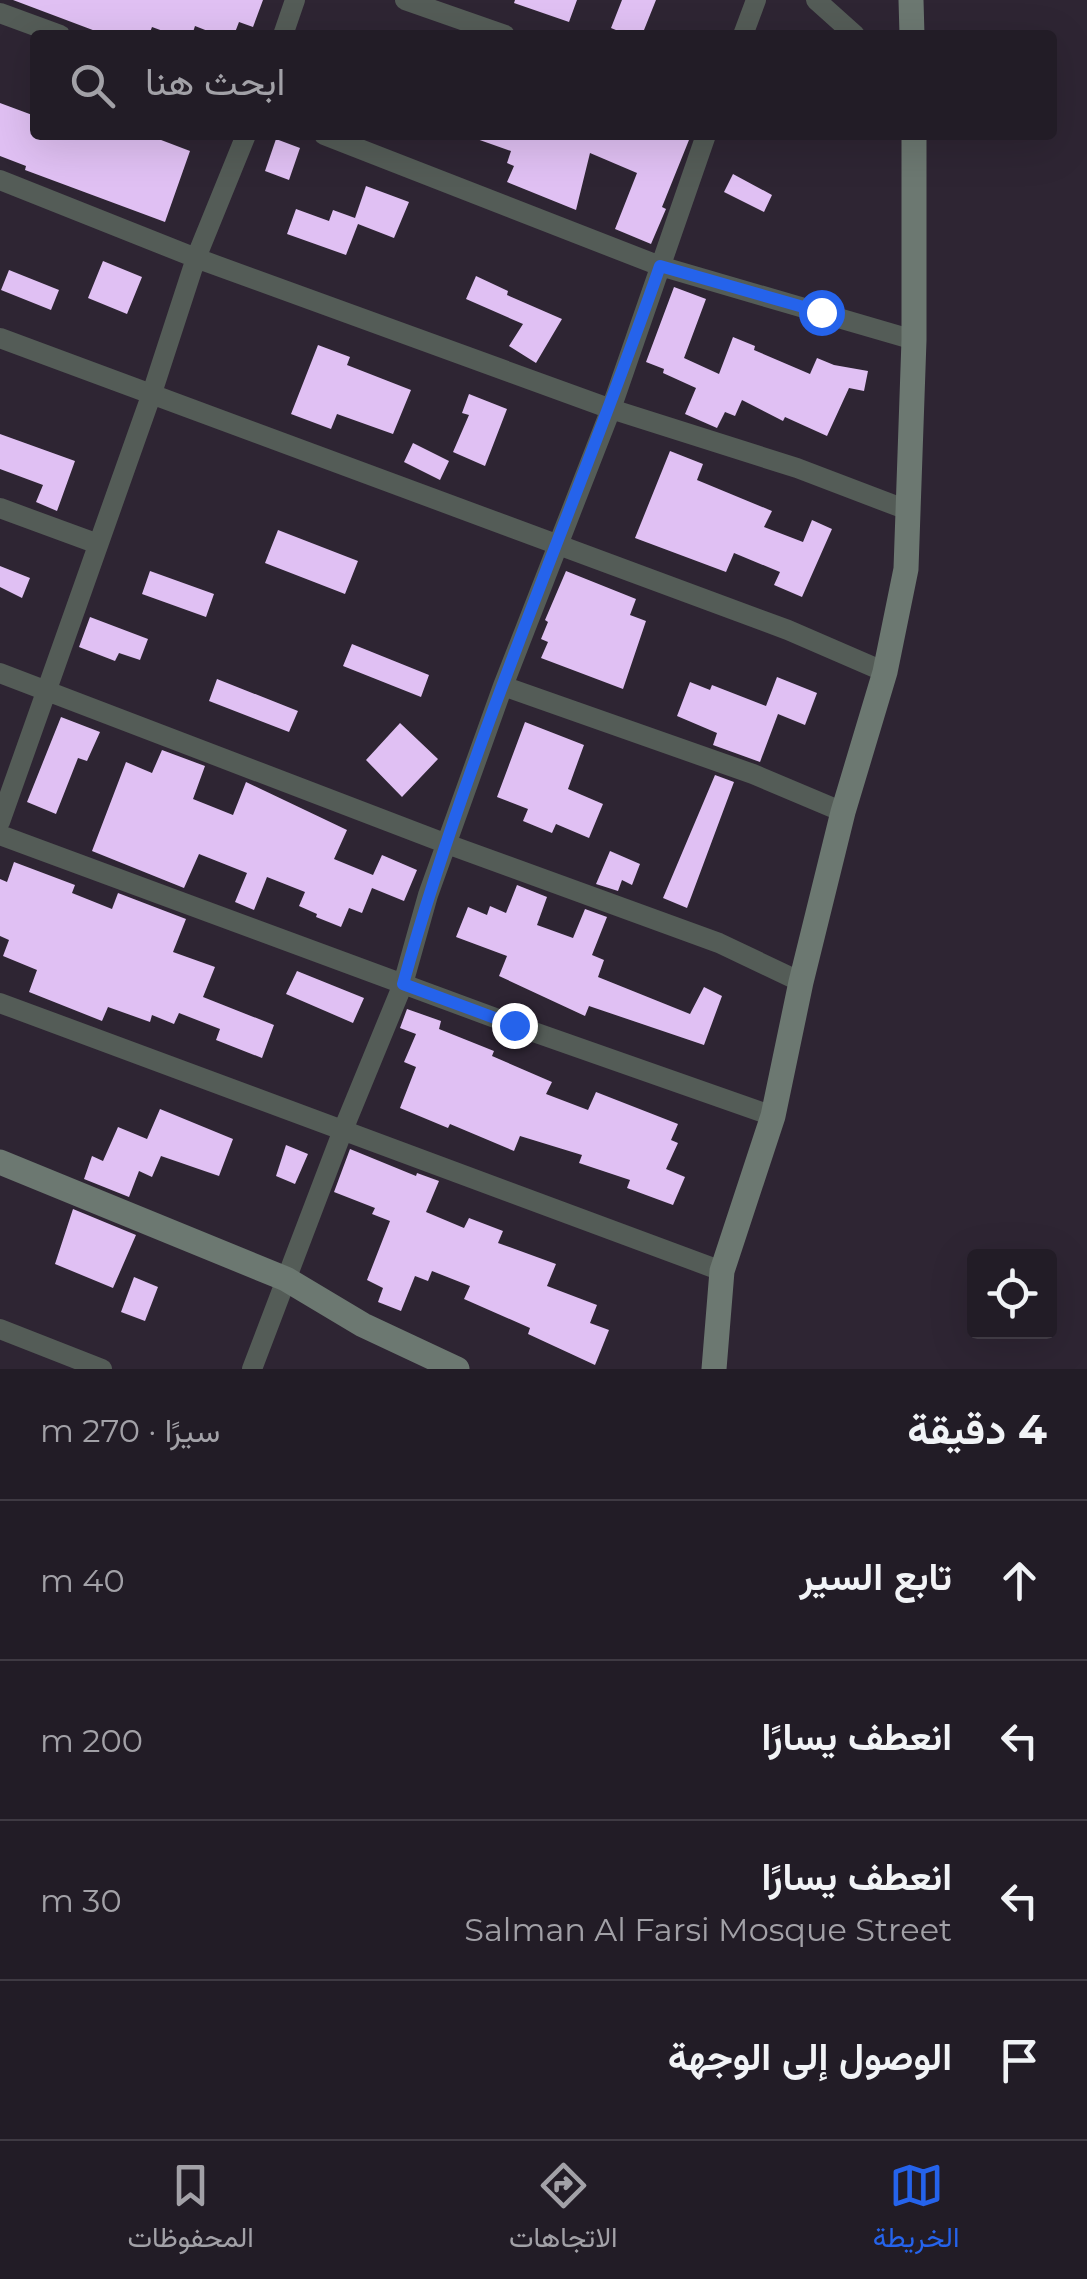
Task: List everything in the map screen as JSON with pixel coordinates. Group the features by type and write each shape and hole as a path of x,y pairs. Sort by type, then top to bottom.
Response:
{"street":[{"path":"285,30 295,0"},
{"path":"405,0 491,30"},
{"path":"745,30 756,0"},
{"path":"816,0 849,30"},
{"path":"911,0 912,30"},
{"path":"0,12 47,30"},
{"path":"0,822 196,258 244,140"},
{"path":"337,140 660,266 914,340"},
{"path":"252,1369 403,984 428,895 611,409 704,140"},
{"path":"714,1369 722,1271 773,1116 801,982 843,812 885,672 906,569 914,340 914,140"},
{"path":"0,180 196,258 611,409 797,468 910,511"},
{"path":"0,338 788,630 885,672"},
{"path":"0,508 98,544"},
{"path":"0,672 447,844 719,943 801,982"},
{"path":"504,686 753,774 843,812"},
{"path":"0,835 773,1116"},
{"path":"0,1003 722,1271"},
{"path":"0,1162 286,1279 363,1325 458,1369"},
{"path":"0,1329 102,1369"}],"building":[{"path":"13,0 263,0 253,27 239,22 236,30 195,26 194,30 93,30"},
{"path":"577,0 569,22 514,3"},
{"path":"622,0 656,0 644,30 611,28"},
{"path":"0,103 30,114 30,140 161,140 190,151 165,222 25,170 26,166 0,156"},
{"path":"276,140 300,148 289,180 265,171"},
{"path":"480,140 689,140 651,244 615,229 637,173 590,153 576,210 507,182 514,166 507,163 511,151"},
{"path":"733,174 772,195 764,212 724,192"},
{"path":"366,186 409,202 394,238 358,224 346,255 287,234 296,209 329,221 333,210 355,218"},
{"path":"103,261 142,277 127,314 88,298"},
{"path":"9,270 59,290 51,310 1,290"},
{"path":"476,276 508,291 507,295 562,319 536,363 509,346 523,324 466,299"},
{"path":"674,287 706,299 684,358 719,374 733,337 810,374 817,358 868,371 864,391 849,388 827,436 785,417 783,421 742,400 735,416 725,412 717,428 685,414 696,388 646,362"},
{"path":"318,345 350,357 347,365 411,390 393,434 337,414 331,429 291,414"},
{"path":"469,394 507,409 485,466 453,452 469,415 462,413"},
{"path":"0,434 75,461 57,511 36,502 43,485 0,469"},
{"path":"413,443 449,461 440,480 404,462"},
{"path":"670,451 703,464 697,480 772,511 764,527 803,542 812,520 832,529 802,597 774,585 780,572 734,553 726,572 635,538"},
{"path":"278,530 358,561 345,594 265,563"},
{"path":"0,566 30,578 22,598 0,587"},
{"path":"150,571 214,594 206,617 142,594"},
{"path":"566,571 636,599 630,615 646,621 623,689 541,658 548,642 541,639 548,622 545,620"},
{"path":"90,617 148,639 140,660 119,653 115,661 79,647"},
{"path":"352,644 429,675 421,697 343,666"},
{"path":"777,677 817,693 805,725 778,714 760,762 713,745 717,733 677,716 690,682 710,690 712,685 766,706"},
{"path":"217,679 298,711 289,732 209,701"},
{"path":"61,717 100,732 87,761 78,758 56,814 27,802"},
{"path":"525,722 584,745 568,789 603,804 589,838 556,824 552,833 523,821 528,809 497,797"},
{"path":"400,723 438,759 402,797 366,760"},
{"path":"162,750 205,766 193,799 233,815 246,782 347,830 334,859 373,875 382,855 417,870 404,901 372,888 362,913 349,908 341,927 299,906 305,892 267,877 254,910 235,902 247,873 199,854 184,888 92,851 126,762 152,773"},
{"path":"715,775 734,782 687,908 663,898"},
{"path":"610,851 640,864 632,885 622,880 618,891 596,884"},
{"path":"14,862 75,885 72,893 112,909 118,893 186,919 173,952 215,967 203,997 274,1025 262,1058 216,1040 220,1029 179,1013 174,1024 152,1015 150,1022 108,1007 102,1021 29,992 37,970 3,956 9,940 0,936 0,879 7,882"},
{"path":"517,885 547,897 537,925 573,938 585,909 607,917 592,955 604,960 598,977 690,1014 704,987 722,996 704,1045 589,1006 585,1016 499,976 507,956 456,937 468,907 487,915 490,906 506,913"},
{"path":"297,971 364,998 353,1023 286,994"},
{"path":"407,1009 441,1021 439,1029 494,1051 492,1056 552,1082 546,1094 588,1110 596,1092 678,1124 671,1140 678,1143 666,1169 685,1177 673,1205 627,1188 630,1180 579,1163 582,1155 520,1136 514,1151 400,1108 416,1067 404,1062 416,1034 400,1028"},
{"path":"160,1109 233,1139 219,1176 161,1156 152,1177 139,1171 129,1197 84,1179 92,1156 103,1161 118,1127 147,1139"},
{"path":"286,1145 308,1154 295,1184 276,1176"},
{"path":"350,1149 416,1176 417,1173 439,1181 426,1212 464,1228 469,1218 503,1231 498,1243 556,1264 547,1286 597,1305 590,1323 609,1330 595,1365 528,1334 530,1328 464,1299 470,1286 432,1271 428,1281 415,1276 401,1311 378,1302 383,1288 367,1280 390,1221 372,1214 375,1208 334,1192"},
{"path":"73,1209 136,1235 113,1288 55,1264"},
{"path":"134,1277 158,1287 145,1321 121,1312"}],"route":[{"path":"514,1025 403,984 428,895 611,409 660,266 821,312"}]}
